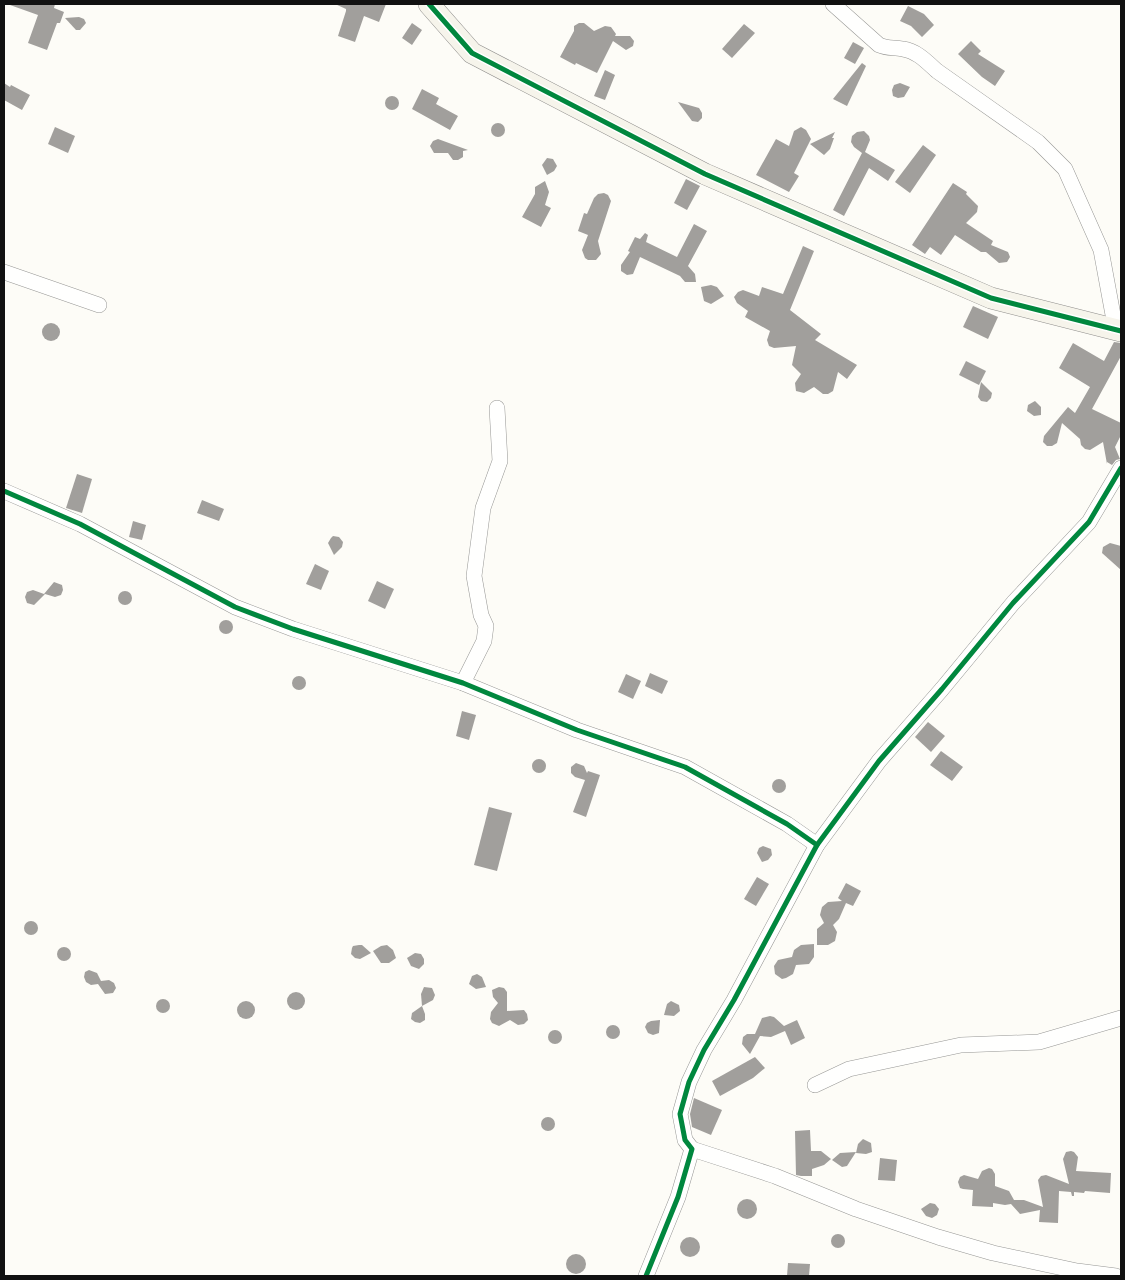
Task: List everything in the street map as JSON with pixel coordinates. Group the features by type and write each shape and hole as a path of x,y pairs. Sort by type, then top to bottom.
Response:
{"street":[{"path":"429,4 472,53 705,174 991,298 1119,331 1101,250 1064,169 1038,142 937,71 922,57 904,49 885,48 879,45 833,4"},
{"path":"4,272 99,305"},
{"path":"463,683 484,641 486,626 481,615 474,576 483,508 500,461 497,408"},
{"path":"1116,1276 1078,1271 1003,1255 938,1237 856,1209 775,1176 692,1149 685,1140 680,1114 689,1082 704,1050 734,1000 817,845 879,760 942,689 1013,603 1089,522 1121,468"},
{"path":"4,491 80,524 235,607 302,632 463,683 577,730 684,767 787,824 817,845"},
{"path":"815,1086 850,1069 961,1045 1039,1042 1121,1018"},
{"path":"646,1276 678,1197 692,1149"}],"building":[{"path":"10,4 55,4 54,8 64,12 60,23 57,23 47,50 28,43 38,15"},
{"path":"335,4 386,4 379,22 364,16 355,42 338,36 346,9"},
{"path":"908,6 924,14 934,25 922,37 911,26 900,21"},
{"path":"79,17 84,19 86,23 80,30 76,30 65,18"},
{"path":"412,23 422,30 412,45 402,38"},
{"path":"584,23 594,31 605,26 611,27 616,34 615,36 630,36 634,41 633,46 626,50 613,41 597,73 576,63 575,65 560,57 574,31 574,26"},
{"path":"744,24 755,33 732,58 722,49"},
{"path":"971,41 981,51 978,54 1005,71 995,86 982,77 958,54"},
{"path":"853,42 864,48 855,64 844,58"},
{"path":"862,63 866,66 847,106 833,99"},
{"path":"605,70 615,75 605,100 594,96"},
{"path":"4,83 30,95 22,110 4,100"},
{"path":"900,83 910,87 904,97 898,98 893,96 892,90 894,85"},
{"path":"422,89 439,98 436,104 458,116 450,130 412,109"},
{"path":"389,96 395,96 399,103 395,110 389,110 385,106 385,100"},
{"path":"678,102 699,108 702,118 698,122 692,121"},
{"path":"495,123 501,123 505,130 501,137 495,137 491,133 491,127"},
{"path":"55,127 75,136 68,153 48,144"},
{"path":"801,127 806,130 811,139 794,173 799,176 789,192 756,175 776,139 789,146 794,131"},
{"path":"864,131 870,140 865,152 895,170 888,181 869,168 844,216 833,210 862,153 851,142 852,136 857,132"},
{"path":"835,132 830,149 824,155 810,144"},
{"path":"438,139 468,150 463,151 463,157 453,160 448,153 434,153 430,146 433,141"},
{"path":"923,145 936,155 910,193 895,182"},
{"path":"547,158 553,159 557,166 554,171 547,175 542,165"},
{"path":"686,179 700,186 687,210 674,203"},
{"path":"545,181 549,192 545,205 551,208 541,227 522,217 535,194 535,187"},
{"path":"953,183 967,192 966,194 978,206 977,212 966,223 993,241 991,245 1008,252 1010,257 1007,262 999,263 986,252 981,252 955,235 941,255 930,247 925,254 912,245"},
{"path":"604,193 608,195 611,201 598,241 601,254 596,260 588,260 585,258 582,250 588,235 578,231 584,213 587,214 594,198 598,194"},
{"path":"694,224 707,231 688,266 695,274 696,282 685,282 680,276 640,257 633,274 627,275 621,271 621,265 630,252 628,251 635,237 640,239 645,233 648,235 646,242 677,257"},
{"path":"803,246 814,251 790,310 821,334 815,340 857,365 847,379 838,372 833,391 828,394 823,394 814,387 804,393 796,391 795,383 801,374 792,365 796,346 774,348 769,346 767,340 770,331 745,317 748,311 737,303 734,297 743,290 759,296 762,287 783,294"},
{"path":"711,285 717,287 724,296 711,304 704,301 701,287"},
{"path":"973,306 998,317 988,339 963,327"},
{"path":"47,323 55,323 60,328 58,339 47,341 42,336 42,328"},
{"path":"1114,342 1121,343 1121,356 1092,409 1121,423 1121,435 1115,447 1120,459 1116,460 1112,465 1107,462 1107,464 1103,442 1090,450 1085,449 1081,445 1080,439 1062,423 1057,443 1047,446 1043,442 1044,436 1068,407 1075,413 1090,387 1059,368 1073,343 1104,361"},
{"path":"966,361 986,371 979,385 959,375"},
{"path":"981,382 992,393 991,398 987,402 981,401 978,397"},
{"path":"1035,401 1041,407 1041,415 1034,416 1027,411 1028,405"},
{"path":"77,474 92,479 82,513 66,508"},
{"path":"202,500 224,509 219,521 197,513"},
{"path":"133,521 146,525 142,540 129,537"},
{"path":"333,536 339,537 343,542 342,547 334,555 328,543"},
{"path":"1110,543 1121,546 1121,570 1102,553 1103,547"},
{"path":"315,564 329,571 321,590 306,584"},
{"path":"377,581 394,589 385,609 368,601"},
{"path":"54,582 62,585 61,595 55,597 45,594 34,605 27,603 25,597 27,592 33,590 44,594"},
{"path":"122,591 128,591 132,598 128,605 122,605 118,601 118,595"},
{"path":"223,620 229,620 233,627 229,634 223,634 219,630 219,624"},
{"path":"650,673 668,681 662,694 645,686"},
{"path":"626,674 641,681 633,699 618,692"},
{"path":"296,676 302,676 306,683 302,690 296,690 292,686 292,680"},
{"path":"462,711 476,715 469,740 456,736"},
{"path":"928,722 945,736 931,752 915,737"},
{"path":"941,751 963,767 952,781 930,765"},
{"path":"536,759 542,759 546,766 542,773 536,773 532,769 532,763"},
{"path":"576,763 584,766 587,773 588,771 600,775 586,817 573,812 585,780 575,777 571,773 571,767"},
{"path":"776,779 782,779 786,786 782,793 776,793 772,789 772,783"},
{"path":"489,807 512,813 497,871 474,865"},
{"path":"763,846 771,849 772,855 768,860 762,862 757,853 759,848"},
{"path":"757,877 769,884 756,906 744,899"},
{"path":"846,883 861,891 853,906 846,903 839,919 833,925 837,932 835,941 828,945 817,945 817,929 824,923 820,915 822,907 828,902 842,901 838,898"},
{"path":"28,921 34,921 38,928 34,935 28,935 24,931 24,925"},
{"path":"814,944 814,957 809,964 796,965 793,974 786,978 782,979 775,974 774,966 778,960 792,957 794,950 801,945"},
{"path":"362,945 371,953 360,959 355,958 351,954 353,946"},
{"path":"387,945 393,950 396,958 389,963 381,963 373,951"},
{"path":"61,947 67,947 71,954 67,961 61,961 57,957 57,951"},
{"path":"415,953 421,954 424,959 424,964 419,969 411,966 407,958"},
{"path":"89,970 97,973 101,981 109,980 114,983 116,988 113,993 105,994 98,984 91,985 86,982 85,972"},
{"path":"477,974 482,977 486,987 476,989 469,984 472,976"},
{"path":"424,987 432,988 435,995 433,1000 422,1006 421,994"},
{"path":"499,987 504,988 507,992 507,1011 524,1010 527,1014 528,1020 524,1024 518,1025 510,1020 499,1026 492,1023 490,1019 491,1012 498,1003 493,997 492,990"},
{"path":"292,992 300,992 305,997 303,1008 292,1010 287,1005 287,997"},
{"path":"160,999 166,999 170,1006 166,1013 160,1013 156,1009 156,1003"},
{"path":"242,1001 250,1001 255,1006 253,1017 242,1019 237,1014 237,1006"},
{"path":"671,1001 679,1005 680,1011 674,1016 664,1015 667,1004"},
{"path":"422,1006 425,1020 420,1023 415,1022 411,1019 412,1013"},
{"path":"774,1017 784,1026 797,1020 805,1038 791,1045 785,1031 771,1037 760,1036 750,1054 742,1044 743,1037 747,1034 755,1034 762,1018"},
{"path":"660,1020 659,1033 653,1035 648,1033 645,1027 647,1023"},
{"path":"610,1025 616,1025 620,1032 616,1039 610,1039 606,1035 606,1029"},
{"path":"552,1030 558,1030 562,1037 558,1044 552,1044 548,1040 548,1034"},
{"path":"755,1057 765,1068 753,1078 720,1096 712,1081"},
{"path":"694,1098 722,1110 711,1135 692,1127 690,1114"},
{"path":"545,1117 551,1117 555,1124 551,1131 545,1131 541,1127 541,1121"},
{"path":"810,1130 811,1151 821,1151 831,1159 824,1165 812,1169 812,1176 796,1175 795,1131"},
{"path":"863,1139 871,1143 872,1152 866,1154 856,1153 858,1144"},
{"path":"1071,1151 1078,1157 1076,1171 1111,1173 1110,1193 1085,1191 1084,1193 1074,1192 1074,1196 1072,1196 1071,1192 1059,1191 1058,1223 1039,1222 1040,1210 1020,1214 1011,1204 993,1203 993,1207 972,1206 973,1190 960,1188 958,1182 960,1177 964,1175 978,1179 982,1171 989,1168 995,1174 995,1186 1009,1191 1014,1200 1024,1200 1043,1207 1038,1180 1041,1176 1046,1175 1069,1184 1063,1159 1066,1152"},
{"path":"856,1152 847,1166 842,1167 832,1160 840,1153"},
{"path":"880,1158 897,1160 895,1181 878,1180"},
{"path":"743,1199 751,1199 757,1205 757,1213 751,1219 743,1219 737,1213 737,1205"},
{"path":"930,1203 935,1204 939,1209 937,1215 932,1218 926,1216 921,1209"},
{"path":"835,1234 841,1234 845,1241 841,1248 835,1248 831,1244 831,1238"},
{"path":"686,1237 694,1237 700,1243 700,1251 694,1257 686,1257 680,1251 680,1243"},
{"path":"572,1254 580,1254 586,1260 586,1268 580,1274 572,1274 566,1268 566,1260"},
{"path":"788,1263 810,1264 809,1276 787,1276"}],"cycle path":[{"path":"429,4 472,53 705,174 991,298 1121,331"},
{"path":"646,1276 678,1197 692,1149 685,1140 680,1114 689,1082 704,1050 734,1000 817,845 879,761 1013,603 1089,522 1121,468"},
{"path":"4,491 80,524 235,607 293,629 463,683 577,730 685,767 787,824 817,845"}]}
